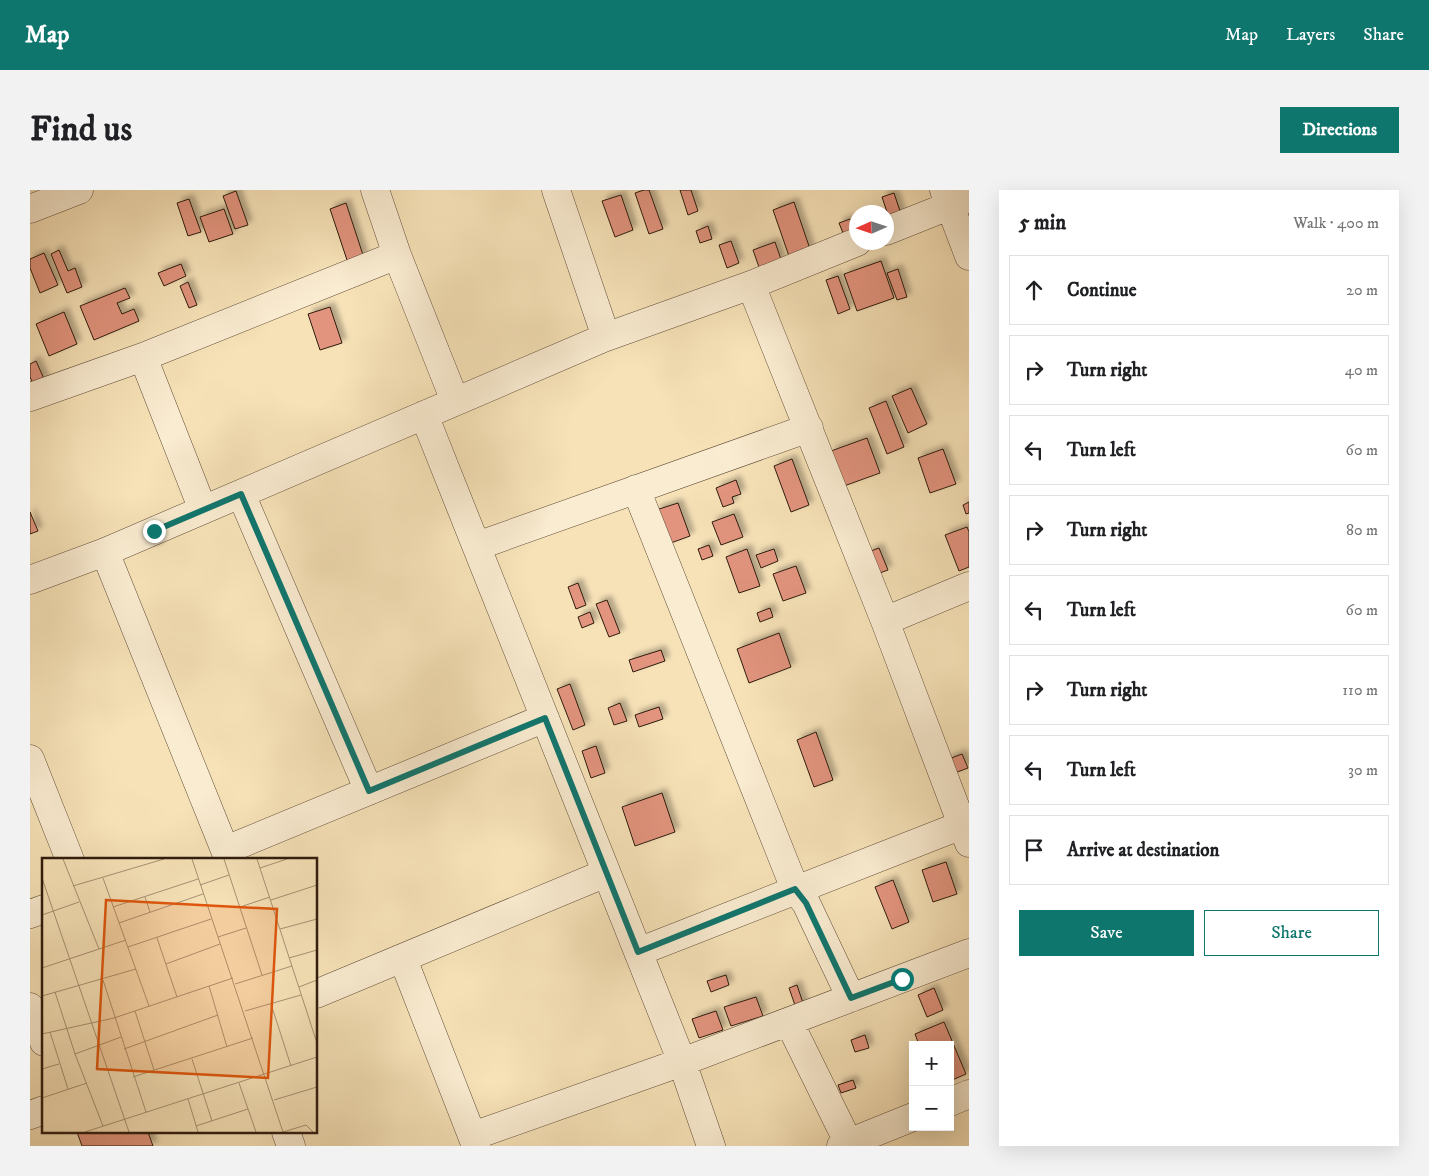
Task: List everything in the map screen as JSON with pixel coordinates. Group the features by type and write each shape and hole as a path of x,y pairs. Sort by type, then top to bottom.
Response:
{"street":[{"path":"30,209 79,190"},
{"path":"375,190 398,255 455,400"},
{"path":"561,191 606,337"},
{"path":"894,227 954,198 969,256"},
{"path":"30,580 106,552 455,400 606,337 751,285 849,245"},
{"path":"30,397 143,358 398,255"},
{"path":"638,952 795,889 966,834 885,621 751,285"},
{"path":"143,358 204,510"},
{"path":"424,415 682,1062 711,1146"},
{"path":"477,546 809,428"},
{"path":"636,489 795,889 806,903 851,998"},
{"path":"241,494 369,791"},
{"path":"106,552 228,855 369,791 545,718"},
{"path":"885,621 969,586"},
{"path":"30,759 69,858"},
{"path":"318,993 606,873"},
{"path":"30,914 42,910"},
{"path":"403,959 474,1141 969,953"},
{"path":"30,1007 42,1037"},
{"path":"789,1022 846,1145 909,1119"},
{"path":"954,1100 969,1094"},
{"path":"30,1116 42,1111"},
{"path":"287,1134 291,1146"}],"building":[{"path":"649,190 663,229 649,234 635,193"},
{"path":"680,190 691,190 698,211 688,215"},
{"path":"236,191 248,225 235,229 223,196"},
{"path":"894,193 902,217 894,220 894,205 885,205 882,197"},
{"path":"621,195 633,230 615,237 602,201"},
{"path":"189,199 201,232 188,236 177,203"},
{"path":"794,202 811,252 790,259 773,210"},
{"path":"346,203 364,258 348,263 330,209"},
{"path":"224,209 233,234 209,242 200,217"},
{"path":"849,219 849,237 845,238 839,223"},
{"path":"708,226 712,239 700,243 696,231"},
{"path":"731,241 739,263 727,268 719,245"},
{"path":"775,242 782,262 760,270 753,250"},
{"path":"59,250 68,271 75,268 82,287 67,293 51,254"},
{"path":"44,253 58,285 40,293 30,268 30,259"},
{"path":"881,261 894,298 857,311 844,274"},
{"path":"181,264 186,276 164,286 158,273"},
{"path":"898,269 907,297 897,300 887,273"},
{"path":"838,276 850,309 838,314 826,280"},
{"path":"188,282 197,305 189,308 180,286"},
{"path":"125,288 130,298 117,303 122,314 134,309 139,321 94,340 80,306"},
{"path":"330,307 342,343 320,350 308,314"},
{"path":"64,312 77,344 49,356 36,324"},
{"path":"36,361 45,381 34,386 30,377 30,364"},
{"path":"911,388 927,424 908,433 892,396"},
{"path":"886,401 904,447 887,454 869,408"},
{"path":"867,438 880,473 844,486 831,451"},
{"path":"943,449 956,484 930,493 918,458"},
{"path":"792,459 809,505 791,512 774,466"},
{"path":"736,480 741,494 732,497 734,503 723,507 716,488"},
{"path":"969,502 969,513 966,514 963,505"},
{"path":"678,503 690,536 668,544 656,510"},
{"path":"30,512 38,531 30,534"},
{"path":"734,514 743,537 721,545 712,522"},
{"path":"967,527 969,532 969,567 959,571 945,535"},
{"path":"709,545 713,556 702,560 698,549"},
{"path":"879,548 888,570 877,574 868,552"},
{"path":"747,549 760,586 739,593 726,557"},
{"path":"774,549 778,561 761,568 756,555"},
{"path":"796,566 806,593 783,601 773,574"},
{"path":"578,583 586,605 576,609 568,587"},
{"path":"607,600 620,633 609,637 596,604"},
{"path":"770,608 773,617 760,622 757,613"},
{"path":"590,612 594,623 582,628 578,617"},
{"path":"779,633 791,667 749,683 737,649"},
{"path":"661,650 665,661 633,672 629,660"},
{"path":"570,684 585,725 573,730 557,689"},
{"path":"620,703 627,721 614,725 608,708"},
{"path":"659,707 663,719 639,727 635,715"},
{"path":"816,732 833,780 814,787 797,740"},
{"path":"596,746 605,773 591,778 582,751"},
{"path":"962,754 968,768 952,774 946,760"},
{"path":"662,793 675,832 635,846 622,807"},
{"path":"946,862 957,894 933,902 922,870"},
{"path":"893,880 909,922 892,929 875,887"},
{"path":"726,975 729,985 711,992 707,981"},
{"path":"797,985 805,1009 797,1011 789,988"},
{"path":"934,988 943,1010 927,1017 918,995"},
{"path":"756,997 763,1016 731,1026 724,1007"},
{"path":"716,1011 723,1030 699,1038 692,1019"},
{"path":"944,1022 952,1041 918,1041 915,1034"},
{"path":"865,1035 869,1048 855,1052 851,1040"},
{"path":"954,1046 966,1074 954,1079"},
{"path":"853,1080 856,1088 841,1093 838,1085"},
{"path":"78,1134 149,1134 153,1146 82,1146"}],"route":[{"path":"154,531 241,494 369,791 545,718 638,952 795,889 806,903 851,998 902,979"}]}
